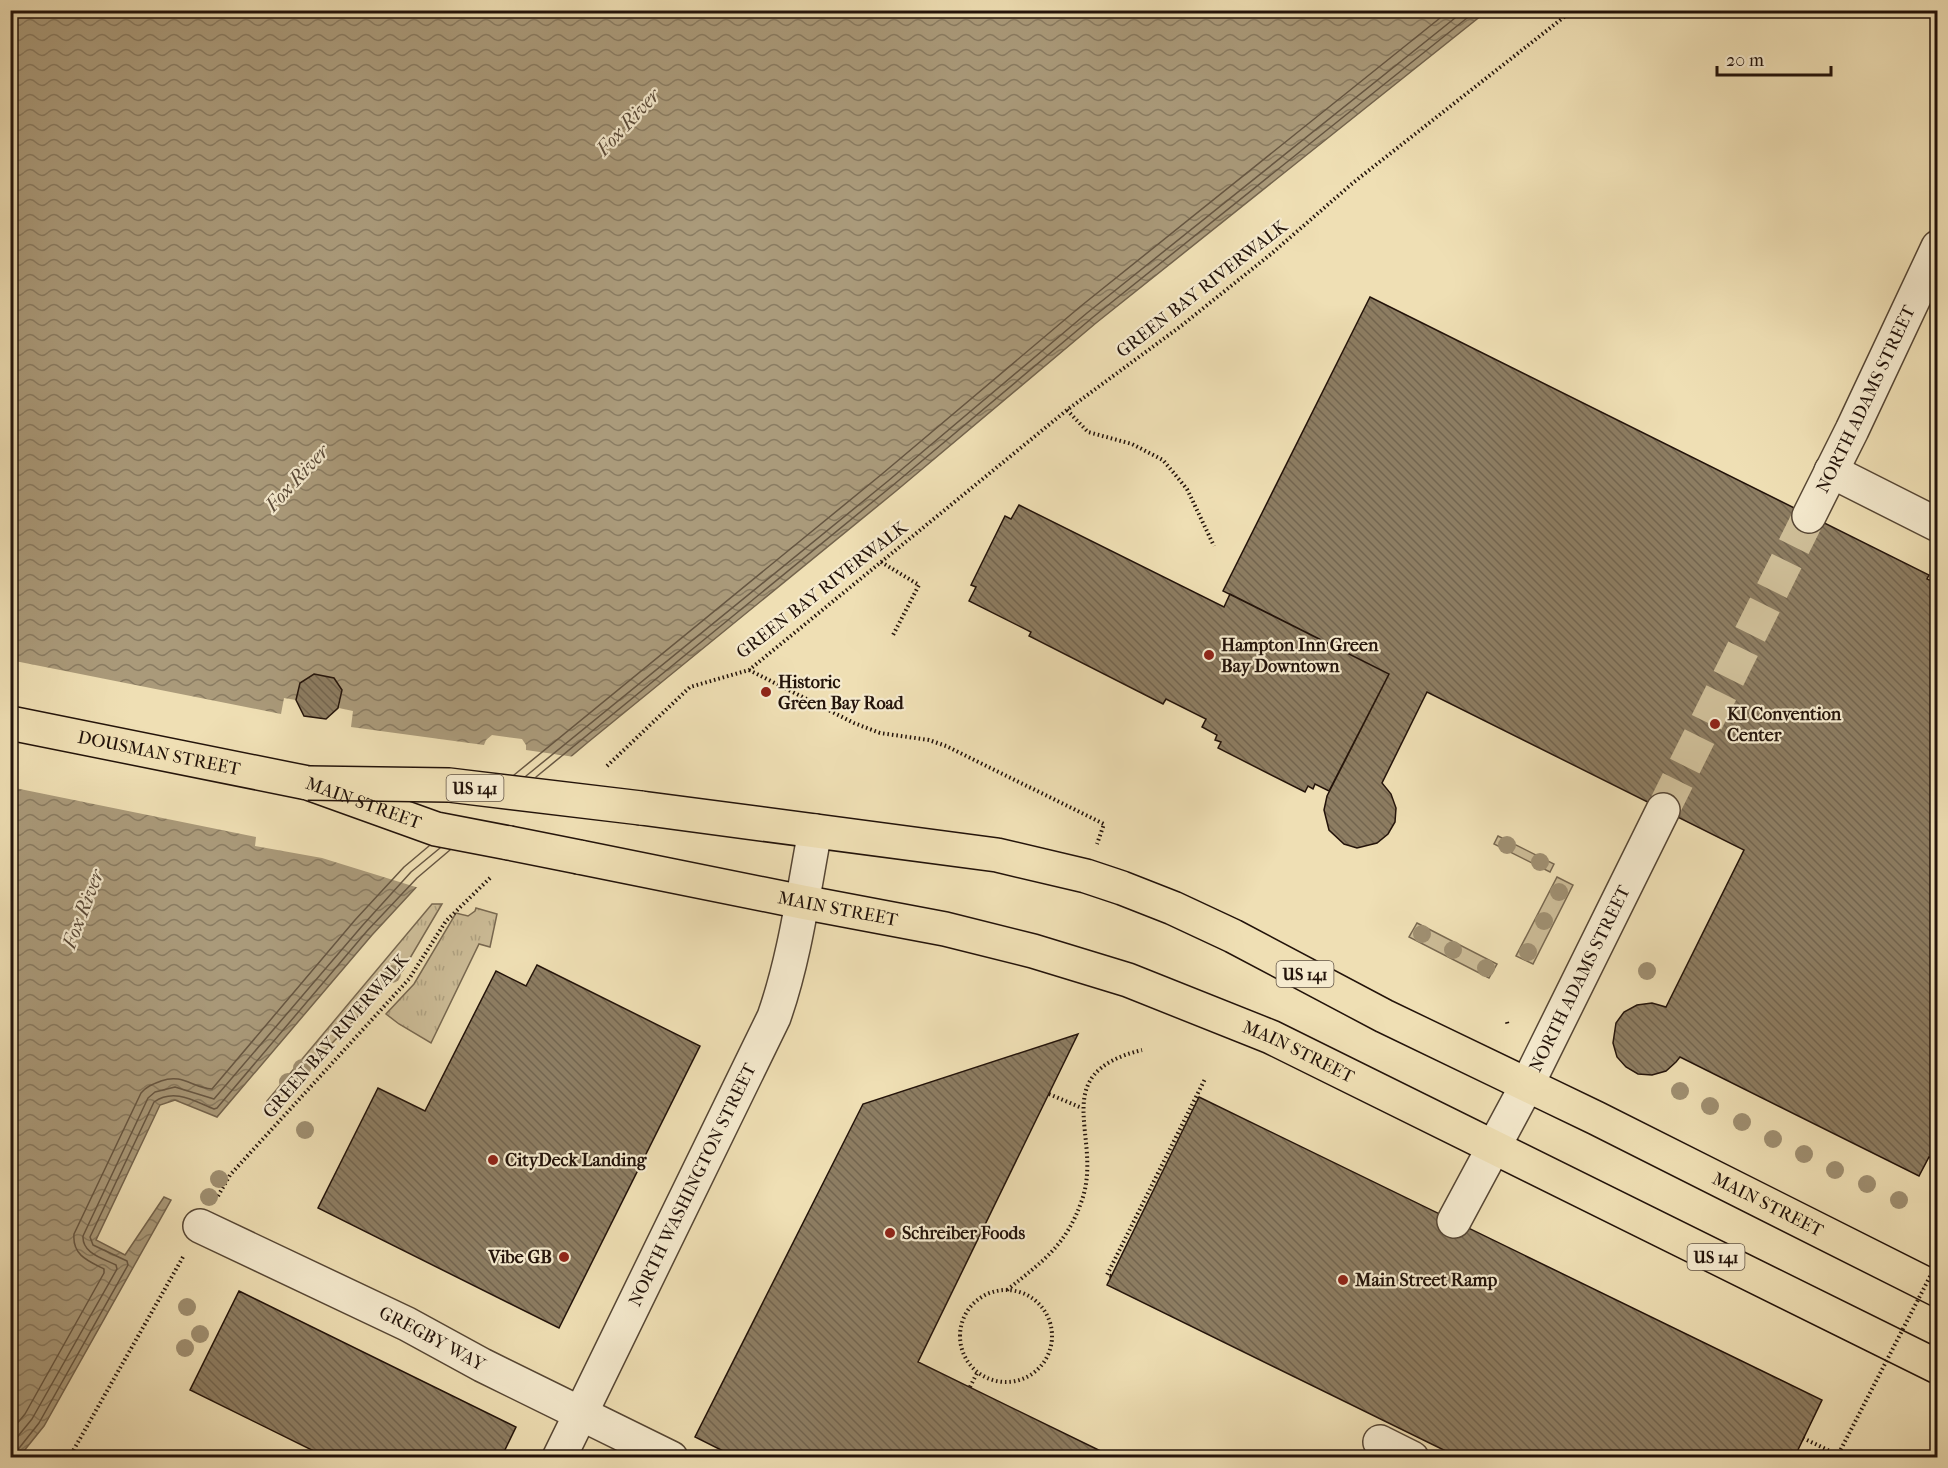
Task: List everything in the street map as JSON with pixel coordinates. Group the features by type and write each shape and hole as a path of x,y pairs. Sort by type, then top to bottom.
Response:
{"main road":[{"name":"DOUSMAN STREET","path":"10,723 308,783"},
{"name":"MAIN STREET","path":"308,783 449,785 997,855 1086,876 1122,888 1233,936 1384,1016 1938,1290"},
{"name":"MAIN STREET","path":"308,783 436,829 802,903 945,929 1033,951 1128,980 1271,1037 1938,1367"}],"street":[{"name":"NORTH ADAMS STREET","path":"1809,516 1938,248"},
{"path":"1831,471 1938,525"},
{"name":"NORTH ADAMS STREET","path":"1454,1221 1527,1085 1663,810"},
{"name":"NORTH WASHINGTON STREET","path":"560,1458 774,1017 786,983 814,831"},
{"name":"GREGBY WAY","path":"200,1226 407,1324 482,1365 671,1458"},
{"path":"1380,1442 1412,1458"}],"path":[{"name":"GREEN BAY RIVERWALK","path":"606,767 690,687 749,670 1067,410 1181,326 1271,254 1354,182 1573,10"},
{"path":"1067,410 1088,432 1132,444 1163,460 1187,489 1214,546"},
{"path":"881,562 919,585 892,637"},
{"path":"749,670 854,723 880,733 929,740 946,746 1104,824 1086,876"},
{"name":"GREEN BAY RIVERWALK","path":"69,1458 230,1175 409,979 446,921 496,872"},
{"path":"1007,1290 1049,1256 1065,1236 1082,1199 1086,1182 1087,1160 1082,1108 1084,1092 1091,1079 1106,1064 1124,1054 1142,1050"},
{"path":"1111,1276 1107,1275 1205,1079"},
{"path":"1049,1094 1082,1108"},
{"path":"1803,1438 1838,1455 1938,1261"},
{"path":"1007,1290 1022,1293 1036,1302 1046,1314 1051,1329 1051,1344 1046,1359 1036,1371 1022,1379 1007,1382 991,1380 977,1373 967,1362 961,1349 960,1335 962,1320 969,1308 980,1298 993,1292 1007,1290"},
{"path":"970,1387 977,1373"}],"green space":[{"path":"1498,836 1554,864 1550,872 1494,844"},
{"path":"1557,877 1573,885 1533,964 1516,956"},
{"path":"432,904 442,904 403,970 273,1104 267,1101"},
{"path":"476,908 497,914 490,947 479,944 431,1043 386,1014 414,984 456,913 468,916"},
{"path":"1417,923 1497,964 1489,978 1409,937"}],"water":[{"name":"Fox River","path":"17,10 1487,11 1096,323 896,491 587,743 421,882 372,935 217,1117 175,1100 160,1105 96,1240 125,1255 164,1197 171,1200 44,1426 19,1457 11,1458 11,14"}],"pier":[{"path":"11,649 17,651 15,661 281,714 284,698 296,700 300,683 314,674 334,678 342,690 339,708 353,711 351,727 484,745 492,735 522,739 526,750 575,757 419,888 322,858 255,846 256,837 10,787"}],"building":[{"name":"KI Convention Center","path":"1370,297 1929,575 1927,579 1938,584 1938,1161 1929,1157 1919,1176 1680,1057 1666,1071 1652,1075 1638,1074 1626,1067 1617,1057 1613,1043 1616,1023 1624,1012 1637,1005 1652,1003 1666,1007 1744,850 1427,692 1382,783 1391,794 1396,808 1395,822 1388,834 1377,843 1357,848 1344,844 1329,830 1324,810 1327,796 1389,674 1223,591"},
{"name":"Hampton Inn Green Bay Downtown","path":"1019,505 1224,607 1230,594 1389,674 1329,791 1315,784 1313,789 1308,786 1305,792 1218,748 1221,742 1215,740 1217,735 1202,727 1206,719 1166,699 1163,704 1029,636 1031,632 969,601 976,587 971,585 1005,516 1011,519"},
{"path":"314,674 334,678 342,690 338,708 326,719 304,716 296,700 300,683"},
{"name":"CityDeck Landing","path":"537,965 700,1046 559,1328 318,1208 378,1088 425,1111 496,971 526,986"},
{"name":"Schreiber Foods","path":"1078,1034 918,1362 1115,1458 737,1458 695,1437 863,1104"},
{"name":"Main Street Ramp","path":"1199,1097 1822,1400 1794,1458 1460,1458 1107,1285"},
{"path":"239,1291 516,1427 501,1458 318,1458 320,1454 190,1390"}],"tunnel":[{"path":"1663,810 1809,516"}],"place":[{"name":"Hampton Inn Green Bay Downtown","path":"1209,655"},
{"name":"Historic Green Bay Road","path":"766,692"},
{"name":"KI Convention Center","path":"1715,724"},
{"name":"CityDeck Landing","path":"493,1160"},
{"name":"Schreiber Foods","path":"890,1233"},
{"name":"Vibe GB","path":"564,1257"},
{"name":"Main Street Ramp","path":"1343,1280"}]}
